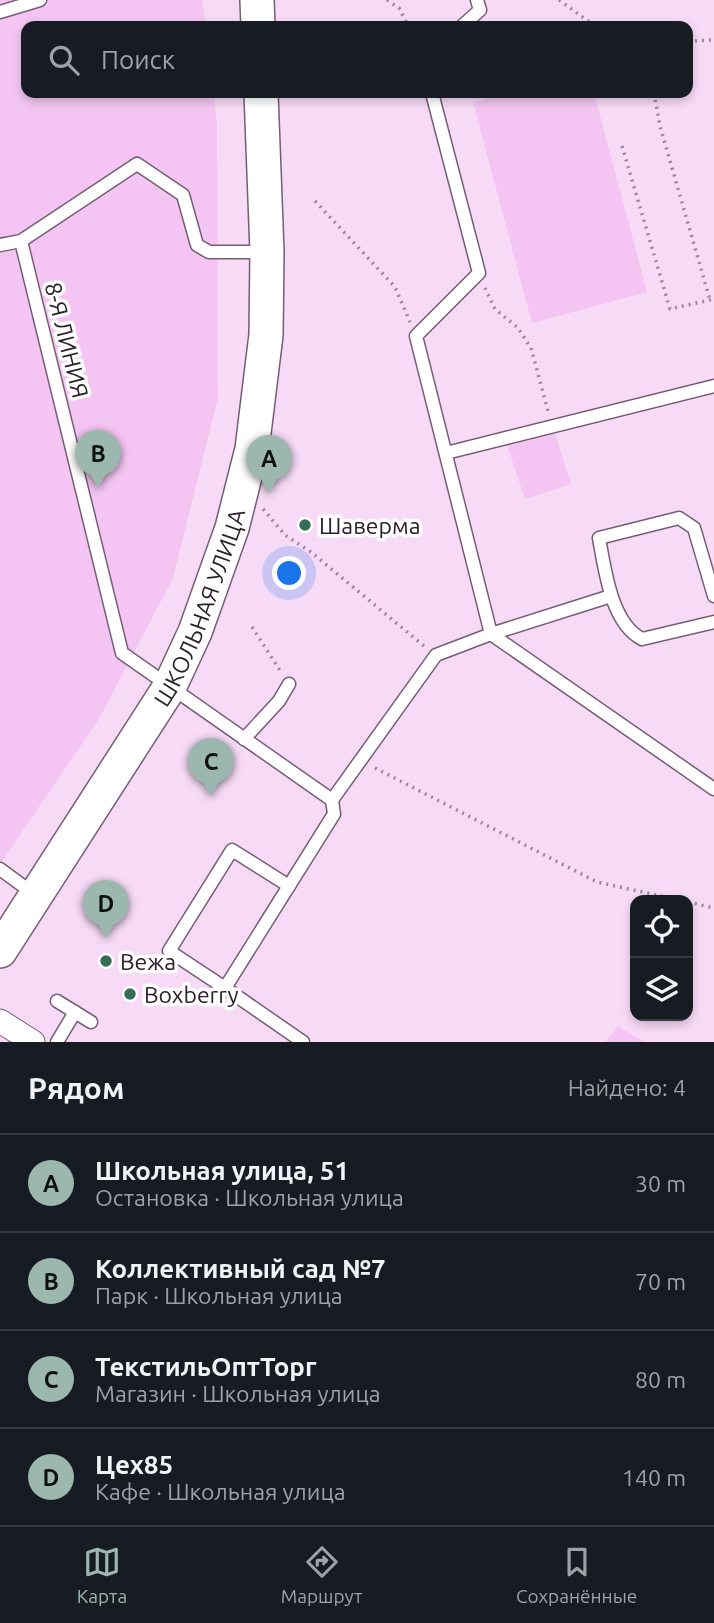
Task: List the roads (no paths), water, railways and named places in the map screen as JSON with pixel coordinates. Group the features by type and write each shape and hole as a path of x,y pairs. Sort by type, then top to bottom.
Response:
{"street":[{"path":"257,0 258,21"},
{"name":"ШКОЛЬНАЯ УЛИЦА","path":"0,951 169,688 195,632 215,579 252,449 266,335 267,252 261,98"},
{"path":"0,1021 33,1042"}],"lane":[{"path":"0,12 40,0"},
{"path":"468,21 480,10 477,0"},
{"path":"433,98 479,273 416,336 491,634 714,789"},
{"path":"0,245 20,241 137,164 183,195 197,244 209,252 267,252"},
{"name":"8-Я ЛИНИЯ","path":"20,241 122,653 169,688"},
{"path":"446,453 714,386"},
{"path":"714,596 694,528 679,518 598,538 611,596 631,633 642,639 714,622"},
{"path":"225,988 334,814 332,800 436,655 491,634 611,596"},
{"path":"244,739 279,701 289,684"},
{"path":"169,688 332,800"},
{"path":"289,886 232,850 169,951 303,1042"},
{"path":"0,869 36,895"},
{"path":"57,1001 92,1022"},
{"path":"57,1042 75,1012"}],"place":[{"name":"Коллективный сад №7","path":"98,488"},
{"name":"Школьная улица, 51","path":"269,493"},
{"name":"Шаверма","path":"305,525"},
{"name":"ТекстильОптТорг","path":"211,796"},
{"name":"Цех85","path":"106,938"},
{"name":"Вежа","path":"106,961"},
{"name":"Boxberry","path":"130,994"}]}
